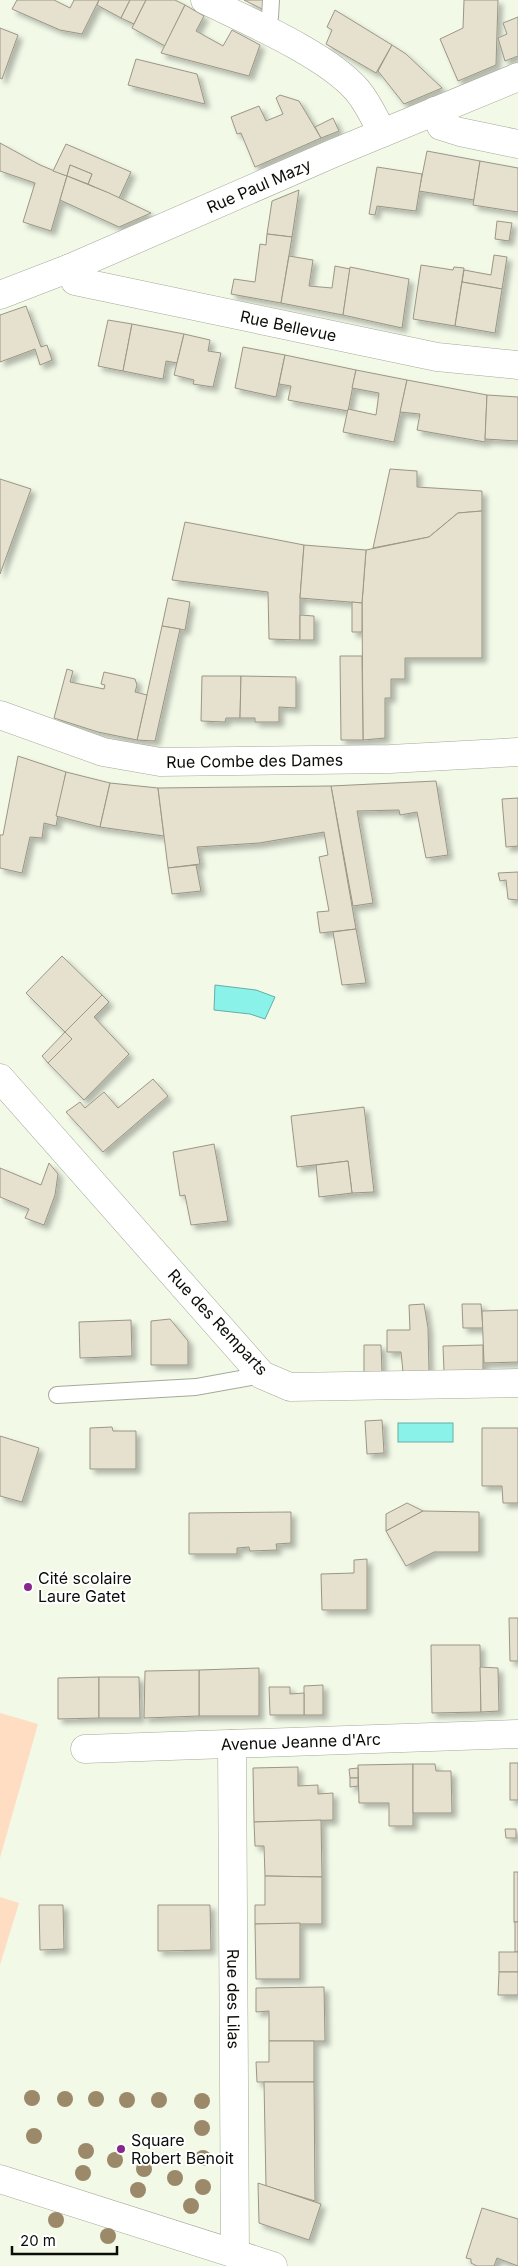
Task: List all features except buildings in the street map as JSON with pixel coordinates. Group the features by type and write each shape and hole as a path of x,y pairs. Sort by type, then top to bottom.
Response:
{"street":[{"path":"205,0 264,29 343,76 357,90 382,133"},
{"name":"Rue Paul Mazy","path":"0,295 70,268 382,133 518,77"},
{"path":"436,112 441,126 460,132 518,144"},
{"name":"Rue Bellevue","path":"70,268 76,281 437,357 518,365"},
{"name":"Rue Combe des Dames","path":"0,715 103,752 160,762 390,759 518,752"},
{"name":"Rue des Remparts","path":"0,1078 262,1375 290,1387 518,1384"},
{"name":"Avenue Jeanne d'Arc","path":"85,1749 518,1734"},
{"name":"Rue des Lilas","path":"232,1744 235,2254"},
{"path":"0,2179 273,2266"}],"lane":[{"path":"264,29 270,17 271,0"},
{"path":"57,1395 196,1387 262,1375"}],"shaded area":[{"path":"0,1713 38,1724 0,1858"},
{"path":"0,1897 19,1903 0,1965"}],"water":[{"path":"215,985 256,990 275,997 265,1019 250,1014 214,1010"},
{"path":"398,1423 453,1423 453,1442 398,1442"}],"place":[{"name":"Cité scolaire Laure Gatet","path":"28,1587"},
{"name":"Square Robert Benoit","path":"121,2149"}]}
